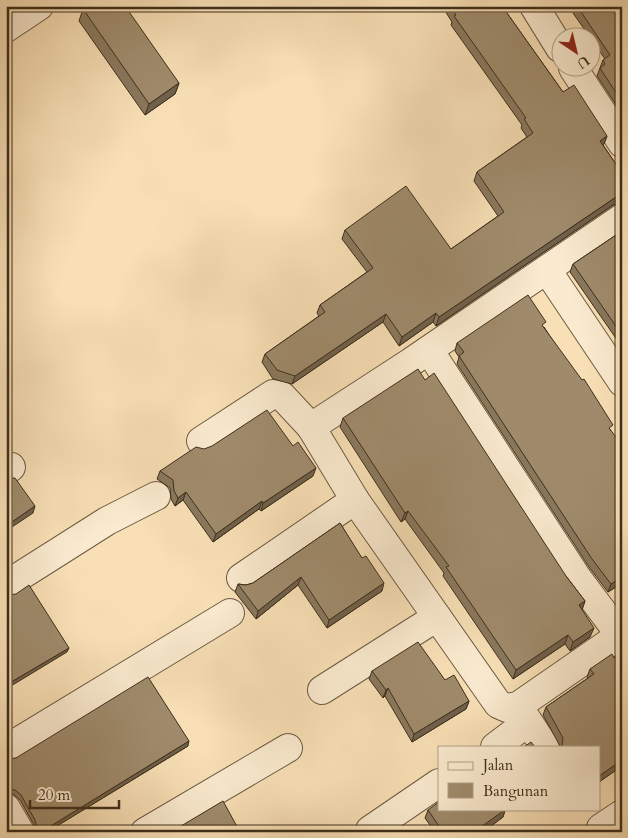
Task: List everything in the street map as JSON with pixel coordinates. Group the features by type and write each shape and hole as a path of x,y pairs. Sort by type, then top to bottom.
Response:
{"street":[{"path":"6,28 39,6"},
{"path":"534,6 550,32"},
{"path":"580,78 622,143"},
{"path":"311,427 429,350 622,218"},
{"path":"547,270 622,382"},
{"path":"429,350 576,576 621,635 523,714 496,746"},
{"path":"201,441 273,394 282,396 311,427 355,500 498,704 523,714 544,746"},
{"path":"6,585 107,521 156,496"},
{"path":"241,578 355,500"},
{"path":"6,749 230,613"},
{"path":"322,690 437,617"},
{"path":"145,832 288,748"},
{"path":"370,830 438,784"},
{"path":"6,808 20,832"}],"building":[{"path":"87,6 125,6 179,83 149,104 83,9"},
{"path":"450,6 502,6 550,74 550,78 553,78 563,92 574,85 607,136 600,141 622,173 622,195 616,197 439,317 436,313 402,337 386,314 295,376 277,370 265,354 325,312 320,305 373,268 345,230 406,186 451,249 504,212 477,172 533,133 524,119 526,118 454,16 456,15"},
{"path":"577,6 622,6 622,102 600,68 605,64 603,60 610,55 600,40 600,28 592,28"},
{"path":"622,231 622,335 573,264"},
{"path":"528,295 546,322 542,325 582,380 584,379 613,425 609,428 622,445 622,577 611,584 592,559 459,356 464,352 457,343"},
{"path":"418,369 425,380 434,373 566,576 585,601 579,605 594,628 573,642 568,635 516,670 446,567 449,566 408,511 405,513 343,418"},
{"path":"267,410 293,446 298,442 316,468 263,503 262,501 216,534 186,492 178,498 174,491 173,480 160,471 196,447 204,449 212,446"},
{"path":"6,478 15,478 35,506 6,526"},
{"path":"340,523 362,558 366,556 384,583 329,620 301,577 258,611 238,584 246,585 253,583"},
{"path":"29,585 69,648 6,685 6,595 16,594"},
{"path":"418,642 445,680 454,675 469,701 414,734 388,688 386,690 372,671"},
{"path":"622,652 622,760 600,775 600,746 562,746 563,738 546,707 594,674 590,669 612,654 614,658"},
{"path":"148,677 189,741 41,832 36,832 35,820 21,795 15,790 6,788 6,759 16,758"},
{"path":"531,742 534,746 525,746"},
{"path":"223,801 240,832 171,832"},
{"path":"438,803 438,810 505,810 474,832 443,832 428,810"}]}
